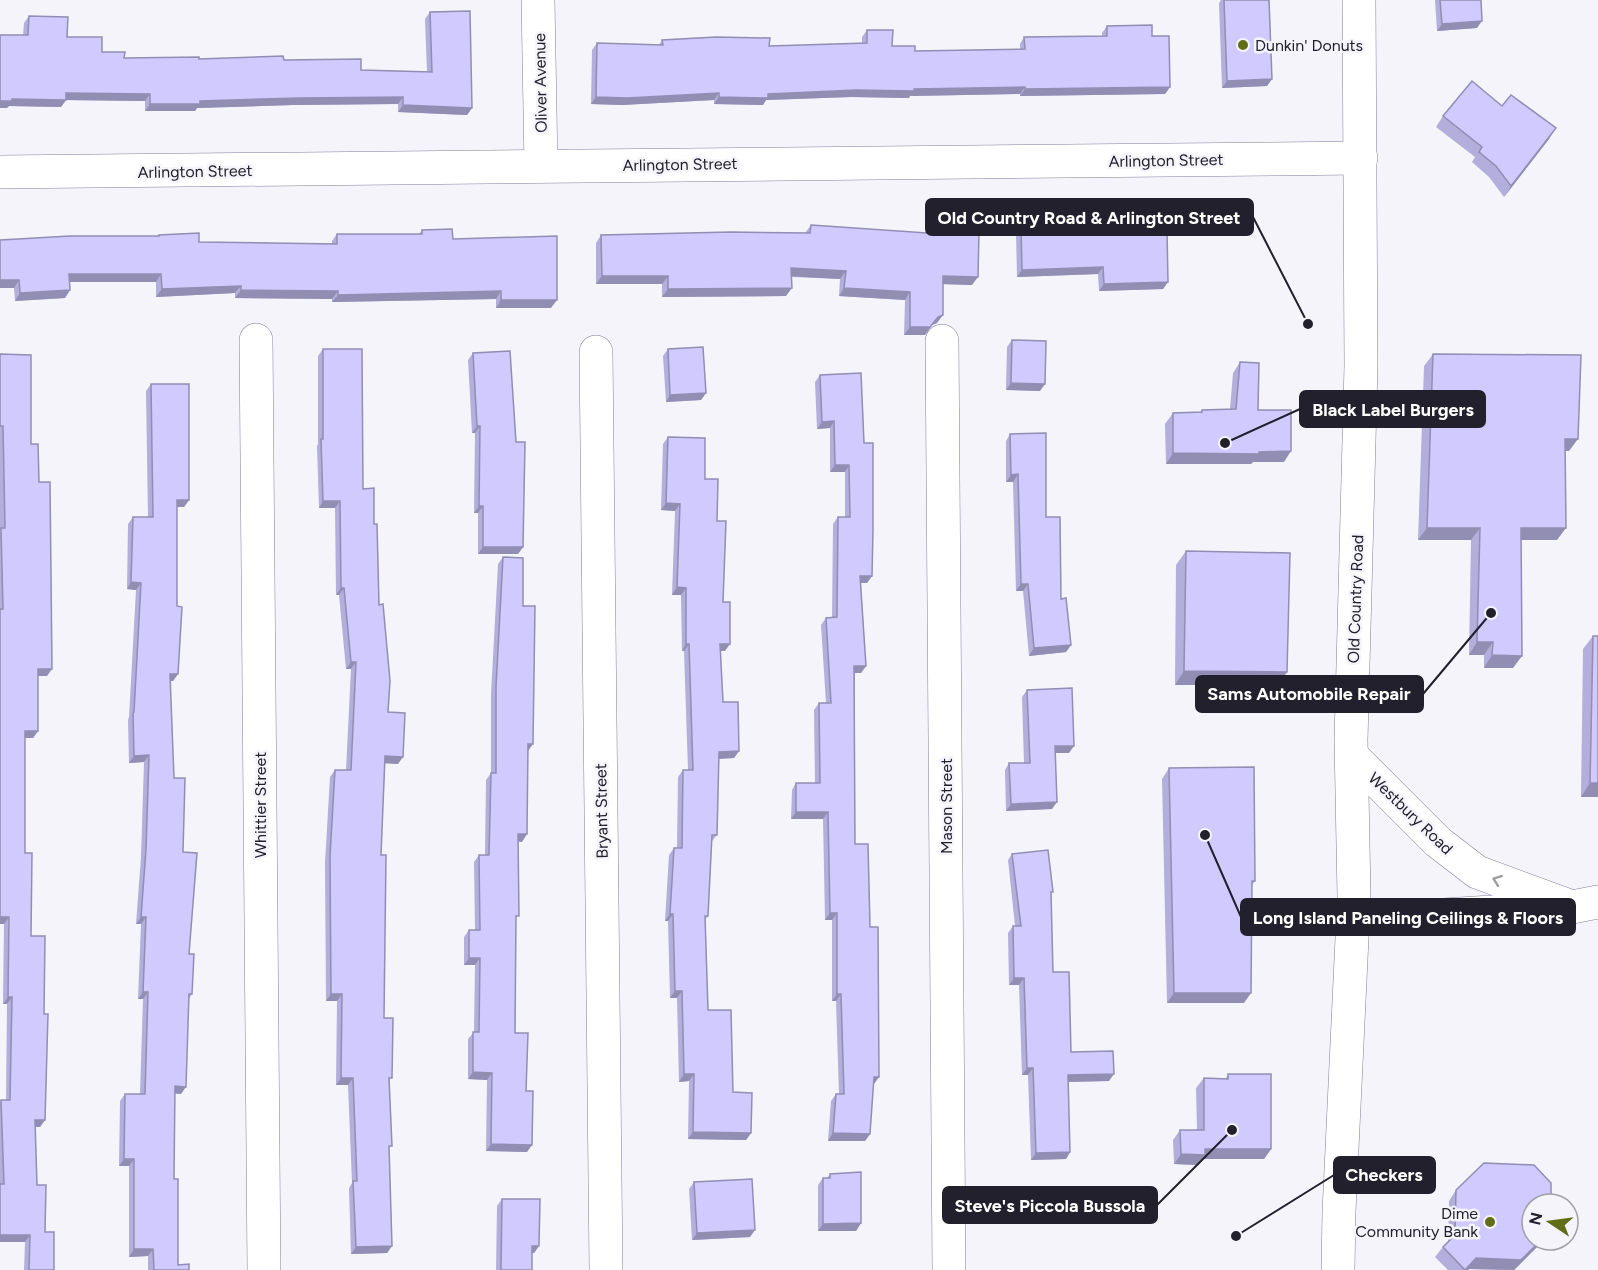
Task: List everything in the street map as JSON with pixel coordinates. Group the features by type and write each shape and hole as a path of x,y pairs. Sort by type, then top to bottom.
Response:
{"street":[{"name":"Oliver Avenue","path":"538,0 541,166"},
{"name":"Old Country Road","path":"1338,1270 1352,918 1352,717 1361,366 1359,0"},
{"name":"Arlington Street","path":"0,172 1361,158"},
{"name":"Whittier Street","path":"256,340 264,1270"},
{"name":"Mason Street","path":"942,341 949,1270"},
{"name":"Bryant Street","path":"596,352 606,1270"},
{"name":"Westbury Road","path":"1353,757 1438,842 1477,872 1585,905"},
{"name":"Westbury Road","path":"1352,918 1397,918 1585,905"}],"building":[{"name":"Dunkin' Donuts","path":"1224,0 1269,0 1272,79 1227,81"},
{"path":"1440,0 1481,0 1482,21 1442,24"},
{"path":"470,11 472,108 403,105 403,97 298,98 200,101 200,104 150,104 150,94 66,93 66,100 12,99 12,101 0,101 0,35 28,35 29,16 68,17 67,37 102,37 102,52 125,52 124,58 199,57 199,59 283,56 284,60 361,59 361,70 432,72 430,12"},
{"path":"1152,25 1152,36 1169,36 1170,87 856,90 768,94 768,98 719,97 719,93 627,98 596,97 597,43 663,45 662,40 716,37 770,38 769,46 867,43 867,30 893,30 892,46 915,46 915,51 1025,49 1024,37 1107,36 1107,26"},
{"path":"1472,81 1502,106 1511,95 1556,128 1511,186 1496,166 1479,152 1482,147 1443,116"},
{"path":"811,225 927,233 927,231 979,232 978,277 943,276 943,315 938,317 930,327 910,327 910,292 844,288 846,271 791,268 792,288 668,289 668,276 602,276 601,235 810,233"},
{"path":"1076,225 1076,233 1167,230 1168,282 1104,284 1103,267 1022,270 1021,226"},
{"path":"452,229 453,239 557,236 557,300 501,300 501,291 338,295 338,291 241,290 241,286 162,289 161,274 69,274 70,290 20,293 19,280 0,280 0,240 199,233 199,242 337,244 337,234 422,234 422,230"},
{"path":"1012,340 1046,341 1045,384 1011,383"},
{"path":"703,347 706,393 670,395 668,349"},
{"path":"323,349 362,349 363,489 374,488 379,605 383,604 390,681 388,712 405,713 403,757 385,756 381,855 386,855 384,1018 393,1018 392,1078 389,1078 392,1246 356,1247 353,1181 357,1181 353,1078 341,1078 342,994 331,994 330,856 335,770 351,770 356,662 351,662 344,588 341,588 340,501 323,501 321,439 323,439"},
{"path":"510,351 516,442 525,442 523,547 483,547 483,506 479,506 480,426 477,426 473,353"},
{"path":"0,354 31,355 31,444 38,444 39,482 50,482 52,669 38,669 38,731 25,731 25,853 32,853 31,936 45,936 44,1014 48,1014 45,1120 35,1120 37,1185 46,1185 45,1232 54,1232 54,1270 29,1270 30,1235 0,1235 0,1184 4,1184 1,1100 10,1100 12,997 8,997 9,917 0,917 0,609 3,609 1,528 5,528 3,426 0,426"},
{"path":"1433,354 1581,355 1578,439 1565,439 1566,528 1521,528 1522,656 1492,655 1493,642 1477,642 1480,528 1427,528"},
{"path":"1240,362 1259,363 1258,410 1291,410 1291,451 1259,452 1259,454 1173,453 1173,413 1236,409"},
{"path":"861,373 864,443 873,443 873,529 872,576 860,576 866,666 854,666 855,844 868,844 870,927 878,927 879,1077 874,1077 870,1134 833,1133 836,1094 844,1094 841,994 837,994 837,913 830,913 828,812 796,812 796,783 820,783 819,703 831,703 826,618 837,617 838,517 850,517 849,465 835,465 834,421 822,422 820,375"},
{"path":"151,384 189,384 189,500 177,500 177,606 182,607 178,674 170,674 174,778 185,778 183,852 197,853 189,954 194,954 192,994 189,994 186,1087 175,1086 174,1179 178,1179 178,1265 189,1264 189,1270 154,1270 153,1249 134,1249 134,1159 124,1159 125,1094 145,1094 148,992 143,992 146,917 141,917 149,755 134,756 133,713 141,583 131,582 133,517 153,517"},
{"path":"1046,433 1046,517 1060,517 1061,599 1066,598 1071,645 1034,648 1028,584 1021,584 1018,474 1011,475 1010,434"},
{"path":"668,437 705,438 705,479 718,479 717,521 726,521 723,602 730,602 730,644 720,644 723,702 738,702 739,751 719,752 717,835 712,835 708,916 705,916 708,1010 731,1010 733,1092 752,1093 751,1133 693,1132 694,1074 684,1074 682,991 675,991 673,914 670,914 674,848 682,848 683,770 693,770 689,644 686,644 686,588 677,587 680,504 666,503"},
{"path":"1186,551 1290,553 1287,672 1184,671"},
{"path":"503,557 523,558 523,606 535,606 533,744 528,744 527,834 518,834 519,916 516,916 515,1033 528,1033 526,1091 533,1091 532,1145 491,1144 492,1073 473,1072 473,1032 479,1032 480,958 469,958 469,930 480,930 479,855 489,855 491,773 496,773 496,687"},
{"path":"1593,636 1598,636 1598,783 1590,783"},
{"path":"1072,688 1074,746 1055,746 1057,802 1011,804 1009,763 1030,763 1027,690"},
{"path":"1254,767 1255,881 1252,881 1251,993 1174,993 1169,768"},
{"path":"1048,850 1053,892 1051,892 1053,972 1069,972 1071,1052 1113,1051 1114,1074 1068,1075 1070,1152 1036,1153 1033,1068 1027,1068 1024,978 1014,978 1013,926 1021,926 1012,854"},
{"path":"1228,1074 1271,1074 1271,1149 1205,1149 1205,1155 1181,1154 1180,1130 1204,1130 1204,1078 1228,1079"},
{"name":"Dime Community Bank","path":"1484,1163 1534,1165 1551,1183 1551,1192 1520,1192 1520,1252 1529,1252 1521,1260 1476,1258 1465,1270 1443,1247 1455,1235 1456,1190"},
{"path":"861,1172 861,1223 823,1224 823,1178 830,1178 830,1174"},
{"path":"752,1179 755,1230 697,1233 694,1182"},
{"path":"502,1199 540,1199 539,1246 532,1246 532,1270 501,1270"}],"place":[{"name":"Dunkin' Donuts","path":"1243,45"},
{"name":"Old Country Road & Arlington Street","path":"1308,324"},
{"name":"Black Label Burgers","path":"1225,443"},
{"name":"Sams Automobile Repair","path":"1491,613"},
{"name":"Long Island Paneling Ceilings & Floors","path":"1205,835"},
{"name":"Steve's Piccola Bussola","path":"1232,1130"},
{"name":"Dime Community Bank","path":"1490,1222"},
{"name":"Checkers","path":"1236,1236"}]}
